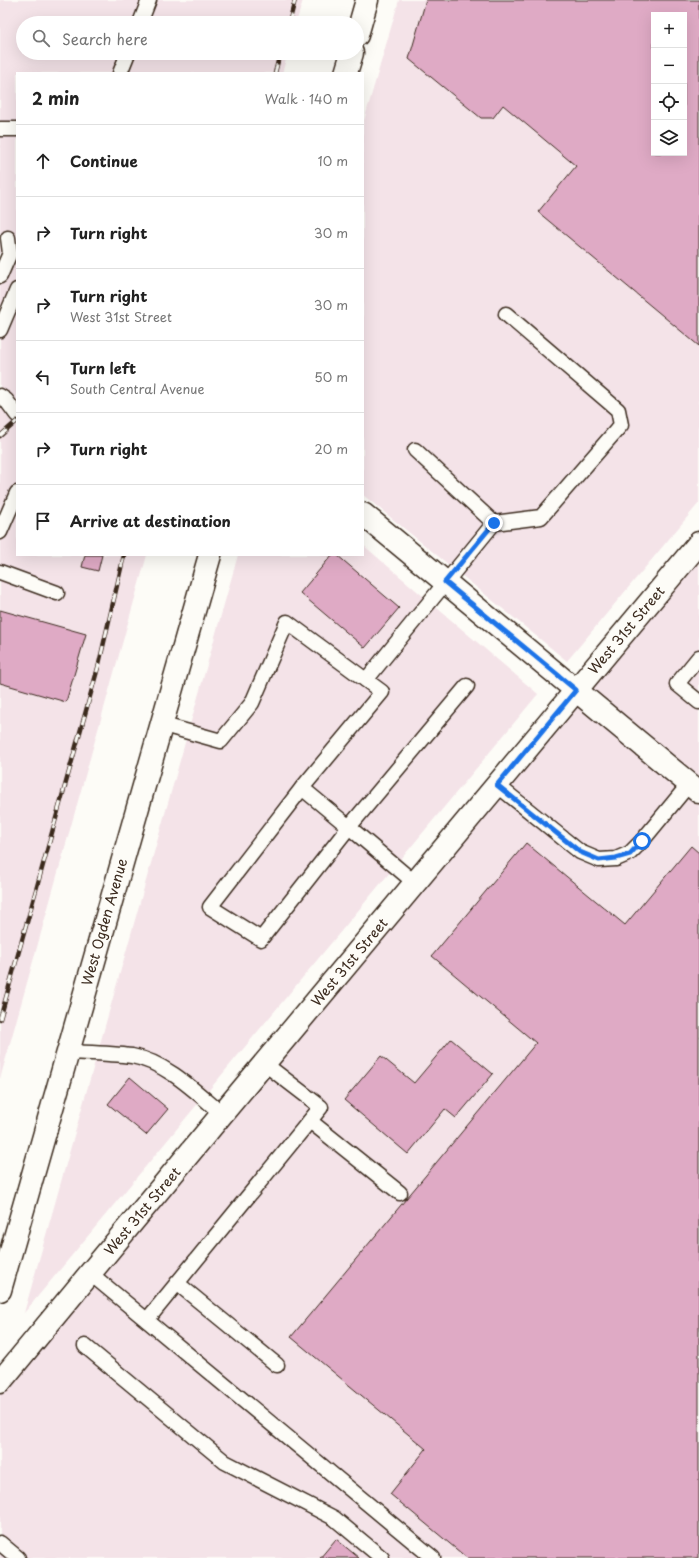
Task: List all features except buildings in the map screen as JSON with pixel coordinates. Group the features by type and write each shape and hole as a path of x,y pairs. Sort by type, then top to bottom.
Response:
{"main road":[{"path":"362,16 367,0"},
{"path":"346,72 350,60"},
{"path":"364,515 696,789"},
{"name":"West 31st Street","path":"0,1382 698,545"},
{"name":"West Ogden Avenue","path":"0,1290 160,724 210,556"}],"lane":[{"path":"143,16 149,0"},
{"path":"120,72 125,60"},
{"path":"0,129 16,129"},
{"path":"0,276 10,253 8,238"},
{"path":"0,330 16,292"},
{"path":"366,680 494,523 541,517 621,425 618,410 506,314"},
{"path":"0,396 6,400 16,414"},
{"path":"414,450 494,523"},
{"path":"0,532 16,495"},
{"path":"0,572 57,592"},
{"path":"160,724 221,741 252,702 287,622 382,692 302,788 210,907 261,939 349,827 467,686"},
{"path":"699,657 677,684 699,702"},
{"path":"497,785 580,852 599,860 616,858 630,854 696,789"},
{"path":"302,788 415,883"},
{"path":"68,1052 134,1056 160,1066 185,1083 222,1114"},
{"path":"147,1320 321,1107 265,1064"},
{"path":"310,1121 400,1193"},
{"path":"90,1274 433,1558"},
{"path":"177,1283 277,1365"},
{"path":"85,1346 225,1462 334,1518 382,1558"},
{"path":"0,1543 18,1558"}],"shaded area":[{"path":"0,0 303,0 298,16 16,16 16,60 286,60 282,72 16,72 16,556 147,556 0,1079"},
{"path":"399,0 699,0 699,503 567,661 364,496 364,121"},
{"path":"364,546 538,694 24,1313 238,556 364,556"},
{"path":"699,553 699,1558 0,1558 0,1389"}],"railway":[{"path":"291,16 295,0"},
{"path":"275,72 278,60"},
{"path":"0,436 16,422"},
{"path":"0,1019 99,664 124,556"}],"route":[{"path":"494,523 445,582 576,690 497,785 580,852 599,860 616,858 630,854 642,841"}]}
